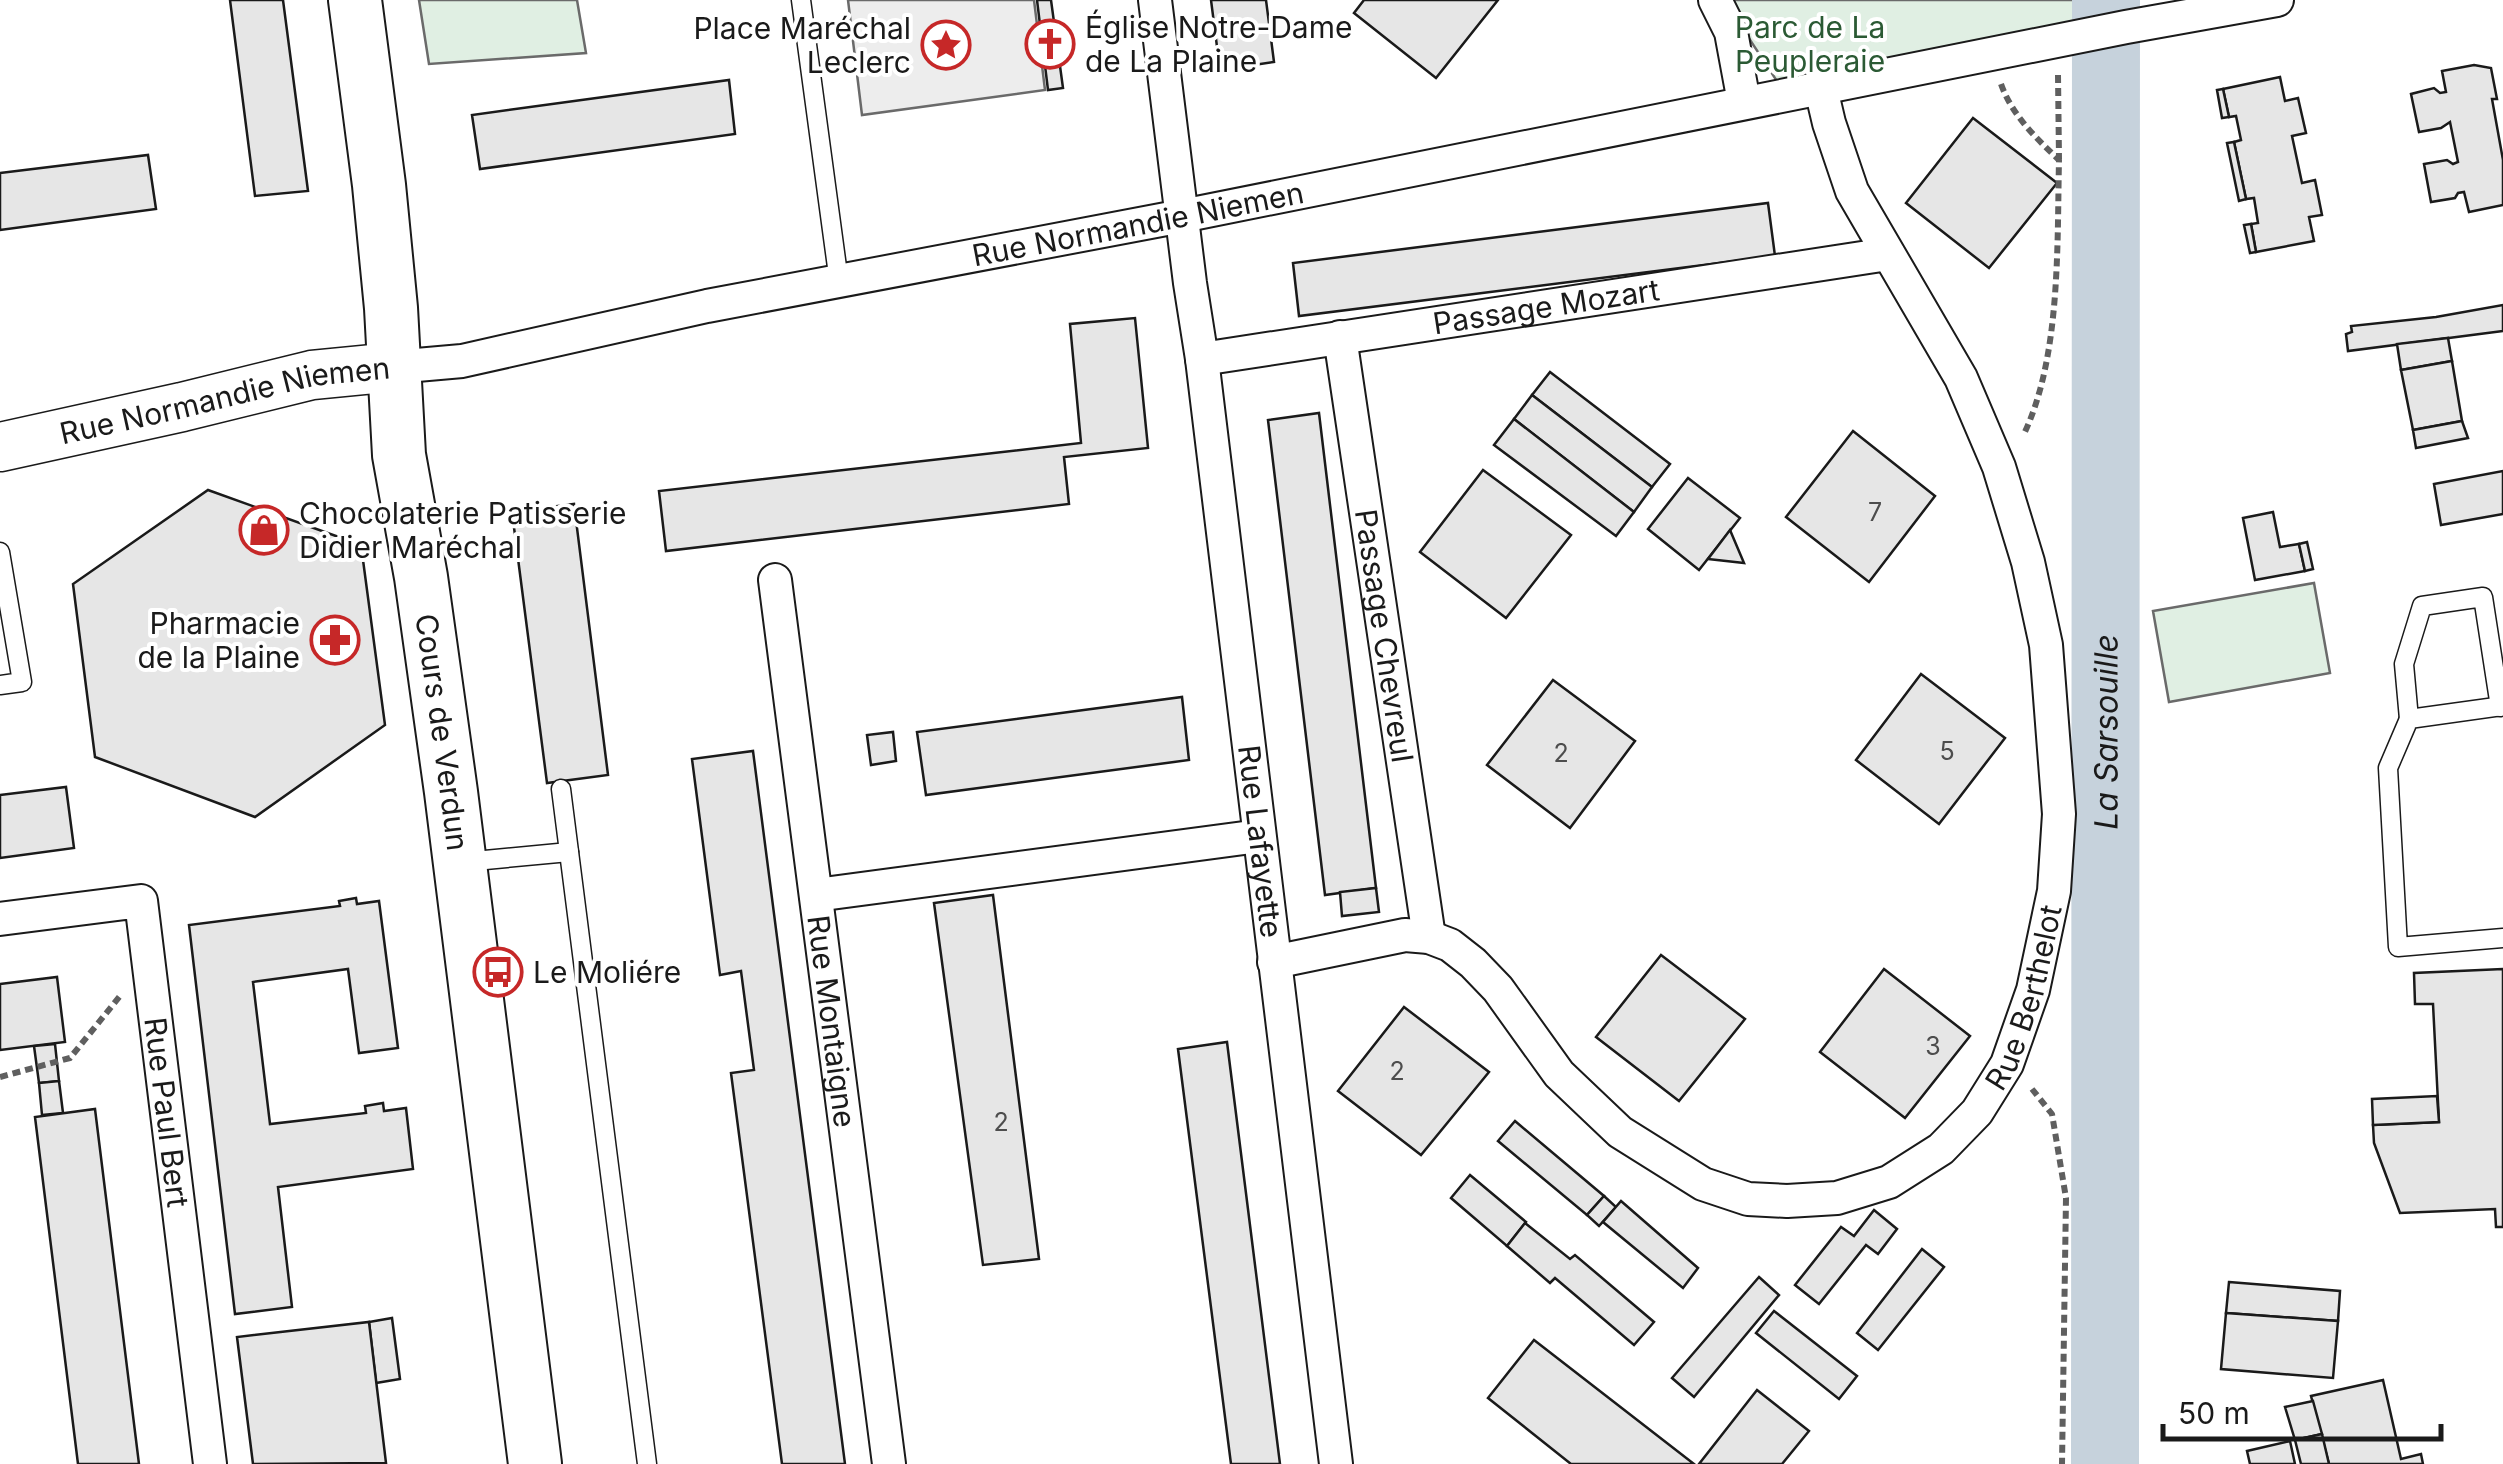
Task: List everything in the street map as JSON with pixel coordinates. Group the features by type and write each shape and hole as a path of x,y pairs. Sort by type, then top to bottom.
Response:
{"main road":[{"name":"Cours de Verdun","path":"355,0 391,308 399,455 421,578 460,863 534,1464"},
{"name":"Rue Normandie Niemen","path":"0,447 312,375 394,367"}],"street":[{"name":"Rue Lafayette","path":"1155,0 1336,1464"},
{"path":"1716,0 1732,32 1744,102"},
{"name":"Rue Normandie Niemen","path":"394,367 462,362 707,306 2276,0"},
{"name":"Rue Berthelot","path":"1429,937 1450,945 1473,962 1498,989 1559,1074 1620,1132 1703,1184 1748,1199 1838,1198 1890,1182 1941,1150 1977,1112 2007,1064 2033,990 2054,892 2059,814 2046,644 2028,562 1999,466 1961,378 1852,191 1821,89"},
{"name":"Passage Mozart","path":"1202,358 1888,254"},
{"name":"Passage Chevreul","path":"1340,338 1429,937"},
{"name":"Rue Montaigne","path":"774,580 889,1464"},
{"path":"816,896 1259,836"},
{"name":"Rue Paul Bert","path":"0,920 141,901 210,1464"},
{"path":"1274,962 1405,934 1429,937"}],"lane":[{"path":"800,0 839,282"},
{"path":"0,552 22,682 0,685"},
{"path":"2409,719 2501,706 2483,597 2422,606 2404,664 2409,719 2388,768 2398,948 2503,938"},
{"path":"561,789 645,1464"},
{"path":"460,863 568,852"}],"path":[{"path":"1998,53 2002,87 2010,104 2026,128 2058,160"},
{"path":"2021,442 2036,410 2056,290 2058,75"},
{"path":"0,1077 70,1058 149,960"},
{"path":"2024,1078 2052,1114 2066,1198 2062,1464"}],"green space":[{"path":"419,0 577,0 586,53 429,64"},
{"name":"Parc de La Peupleraie","path":"1724,0 2078,0 2073,38 1786,95"},
{"path":"2314,583 2330,673 2169,702 2153,611"}],"shaded area":[{"name":"Place Maréchal Leclerc","path":"848,0 1034,0 1045,90 862,115"}],"building":[{"path":"230,0 283,0 308,191 255,196"},
{"name":"Église Notre-Dame de La Plaine","path":"1037,0 1051,0 1063,88 1048,90"},
{"path":"1211,0 1266,0 1274,62 1220,70"},
{"path":"1364,0 1498,0 1436,78 1354,13"},
{"path":"2474,65 2491,68 2497,99 2492,99 2503,160 2503,205 2469,212 2464,192 2455,198 2431,202 2424,164 2458,162 2450,122 2419,132 2411,94 2434,88 2446,92 2442,71"},
{"path":"2280,77 2285,101 2298,98 2306,133 2292,136 2302,183 2315,180 2322,215 2309,217 2314,241 2256,252 2251,224 2258,223 2254,198 2246,199 2234,142 2241,140 2236,116 2229,117 2223,89"},
{"path":"729,80 735,134 480,169 472,115"},
{"path":"2223,89 2229,117 2222,118 2217,90"},
{"path":"1973,118 2057,183 1989,268 1906,203"},
{"path":"2234,142 2246,199 2239,201 2227,143"},
{"path":"148,155 156,209 0,230 0,173"},
{"path":"1768,203 1775,256 1299,316 1293,263"},
{"path":"2251,224 2256,252 2250,253 2244,225"},
{"path":"2503,305 2503,331 2348,351 2346,334 2352,332 2351,326"},
{"path":"1135,318 1148,448 1064,457 1069,504 666,551 659,491 1081,443 1070,324"},
{"path":"2448,338 2452,361 2401,370 2397,344"},
{"path":"2452,361 2462,421 2413,430 2401,370"},
{"path":"1550,372 1670,464 1652,487 1532,395"},
{"path":"1532,395 1652,487 1634,512 1514,419"},
{"path":"1319,413 1376,888 1325,895 1268,420"},
{"path":"1514,419 1634,512 1616,536 1494,445"},
{"path":"2462,421 2468,438 2416,448 2413,430"},
{"path":"1853,431 1935,496 1869,582 1786,517"},
{"path":"1483,470 1571,535 1506,618 1420,552"},
{"path":"2503,471 2503,514 2441,525 2434,484"},
{"path":"1688,478 1740,518 1699,570 1648,529"},
{"path":"208,490 361,545 385,725 255,817 95,757 73,584"},
{"path":"574,504 608,775 547,783 512,512"},
{"path":"2273,512 2280,547 2299,544 2305,571 2255,580 2243,518"},
{"path":"1730,530 1744,563 1708,559"},
{"path":"2307,542 2313,569 2305,571 2299,544"},
{"path":"1921,674 2005,738 1939,824 1856,760"},
{"path":"1553,680 1635,741 1570,828 1487,765"},
{"path":"1182,697 1189,760 926,795 917,732"},
{"path":"893,732 896,761 871,765 867,735"},
{"path":"753,751 845,1464 782,1464 731,1073 754,1070 741,971 720,975 692,759"},
{"path":"66,787 74,848 0,858 0,795"},
{"path":"1376,888 1379,912 1342,916 1340,892"},
{"path":"993,895 1039,1259 983,1265 934,903"},
{"path":"356,898 357,904 379,901 398,1048 359,1053 348,969 253,982 270,1124 366,1113 365,1106 383,1103 384,1111 406,1108 413,1169 278,1187 292,1307 235,1314 189,925 340,906 339,901"},
{"path":"1661,955 1745,1019 1679,1101 1596,1037"},
{"path":"1884,969 1970,1036 1905,1118 1820,1052"},
{"path":"2503,969 2503,1227 2496,1227 2495,1209 2400,1213 2374,1143 2373,1125 2439,1122 2433,1004 2415,1004 2414,973"},
{"path":"57,977 65,1042 0,1050 0,984"},
{"path":"1404,1007 1489,1072 1421,1155 1338,1091"},
{"path":"1227,1042 1280,1464 1231,1464 1178,1049"},
{"path":"55,1044 59,1081 39,1083 34,1046"},
{"path":"59,1081 63,1113 42,1115 39,1083"},
{"path":"2437,1096 2439,1122 2373,1125 2372,1099"},
{"path":"95,1109 139,1464 78,1464 35,1117"},
{"path":"1515,1121 1604,1196 1587,1215 1498,1141"},
{"path":"1470,1175 1526,1222 1507,1246 1451,1198"},
{"path":"1604,1196 1616,1207 1599,1226 1587,1215"},
{"path":"1621,1201 1698,1268 1683,1288 1603,1222"},
{"path":"1874,1210 1897,1229 1878,1254 1866,1245 1819,1304 1795,1285 1841,1227 1854,1236"},
{"path":"1525,1223 1570,1259 1575,1255 1654,1322 1634,1345 1555,1278 1550,1283 1507,1246"},
{"path":"1922,1249 1944,1267 1878,1350 1857,1333"},
{"path":"1759,1277 1779,1295 1694,1397 1672,1378"},
{"path":"2229,1282 2340,1291 2338,1321 2226,1313"},
{"path":"1774,1311 1857,1376 1839,1399 1756,1333"},
{"path":"2226,1313 2338,1321 2333,1378 2221,1369"},
{"path":"392,1318 400,1379 376,1383 369,1322"},
{"path":"369,1322 386,1463 253,1464 237,1337"},
{"path":"1534,1340 1694,1464 1571,1464 1488,1398"},
{"path":"2383,1380 2401,1459 2421,1454 2423,1464 2329,1464 2311,1396"},
{"path":"1757,1390 1809,1431 1782,1464 1699,1464"},
{"path":"2313,1401 2322,1434 2295,1440 2285,1407"},
{"path":"2322,1434 2329,1464 2301,1464 2295,1440"},
{"path":"2290,1441 2295,1464 2250,1464 2247,1451"}],"waterway":[{"name":"La Sarsouille","path":"2105,1464 2106,0"}],"place":[{"name":"Église Notre-Dame de La Plaine","path":"1050,44"},
{"name":"Place Maréchal Leclerc","path":"946,45"},
{"name":"Chocolaterie Patisserie Didier Maréchal","path":"264,530"},
{"name":"Pharmacie de la Plaine","path":"335,640"},
{"name":"Le Moliére","path":"498,972"}]}
